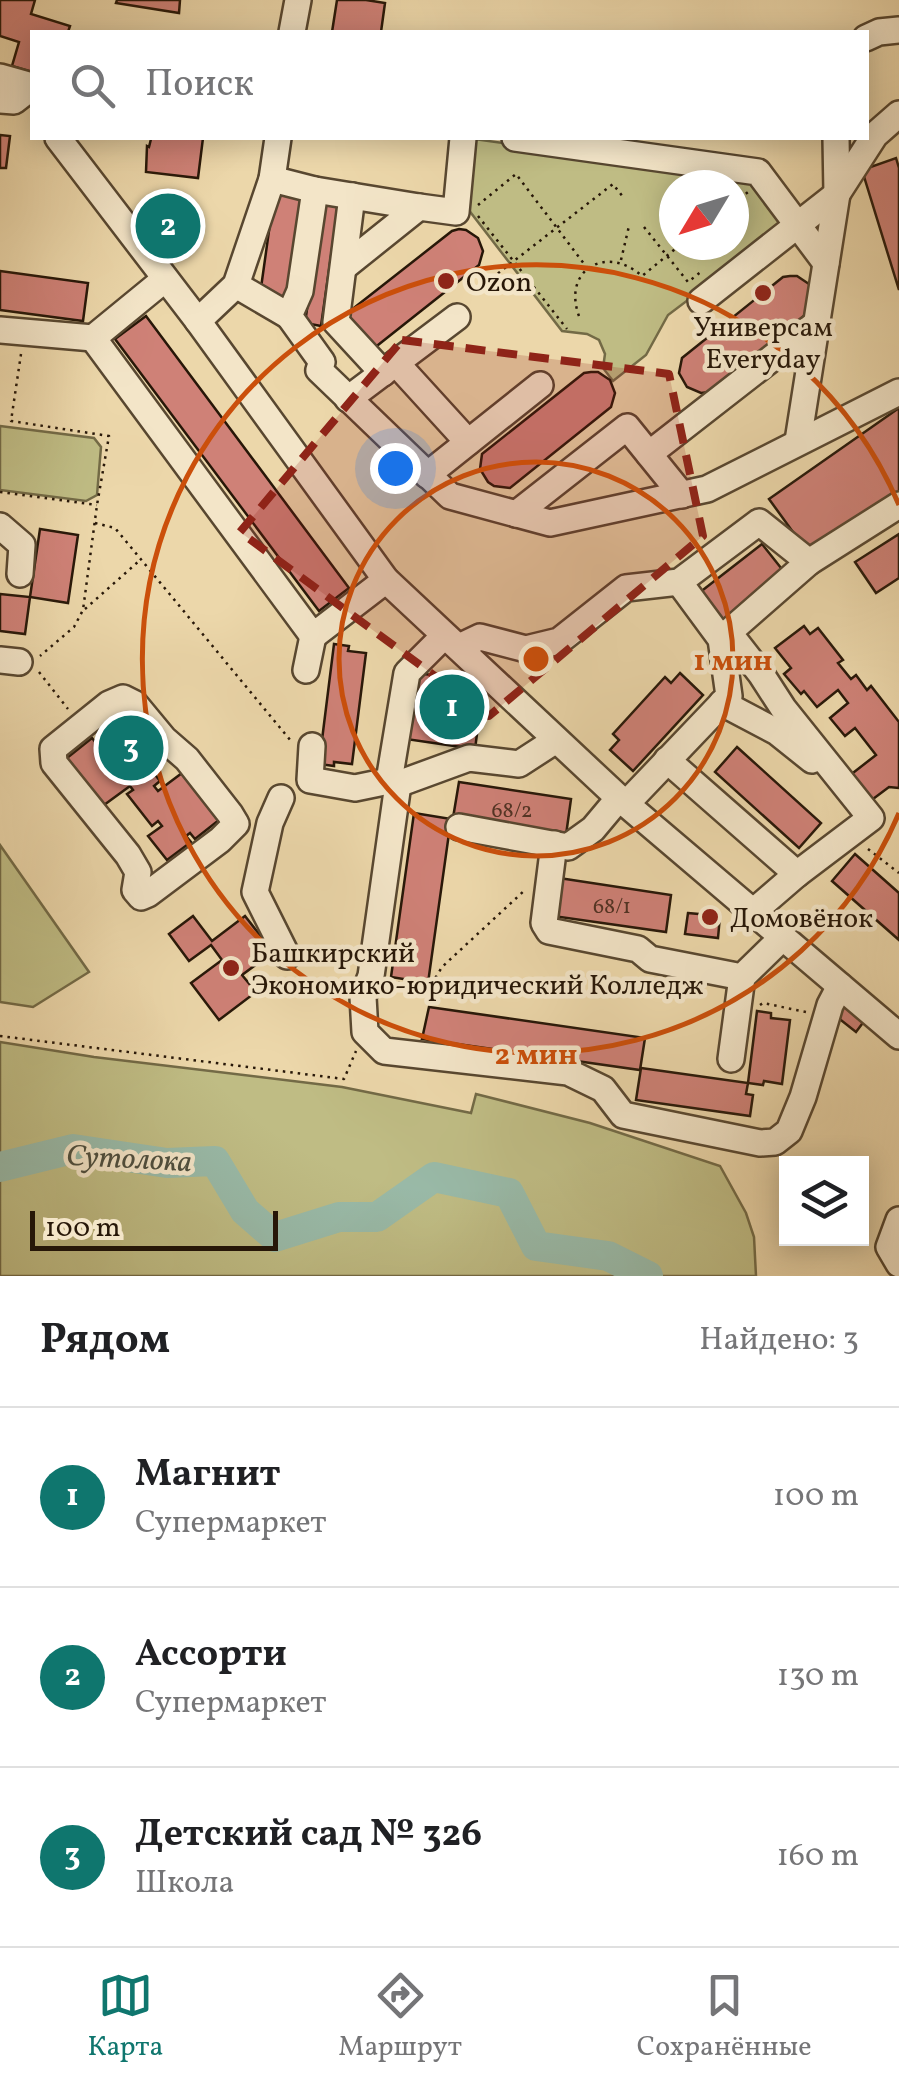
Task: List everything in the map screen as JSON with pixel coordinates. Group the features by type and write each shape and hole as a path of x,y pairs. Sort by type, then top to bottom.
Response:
{"street":[{"path":"292,30 298,0"},
{"path":"869,37 899,30"},
{"path":"0,77 30,86"},
{"path":"0,100 14,101 30,89"},
{"path":"701,301 837,194 899,114"},
{"path":"60,140 386,580 623,801 899,1036"},
{"path":"198,322 236,285 272,179 278,140"},
{"path":"272,179 315,190 456,212 463,140"},
{"path":"530,140 758,172 826,263"},
{"path":"798,442 837,194 836,140"},
{"path":"289,316 300,291 315,190"},
{"path":"352,196 336,322 468,442"},
{"path":"344,267 420,207"},
{"path":"12,331 93,338 165,279"},
{"path":"236,285 289,316 322,362 319,370 450,496 550,523 707,490 899,392"},
{"path":"348,399 457,318"},
{"path":"649,454 817,323"},
{"path":"93,338 313,636"},
{"path":"427,475 540,385"},
{"path":"516,514 627,428 682,495"},
{"path":"722,639 809,562 899,505"},
{"path":"809,562 759,522 679,582 626,588 558,641 526,649 480,636 452,642 406,673 371,976 362,997 365,1032 384,1051 568,1072 602,1089 623,1114 760,1143 775,1142 788,1131 840,986"},
{"path":"0,526 22,545 20,574"},
{"path":"306,670 313,636 386,580"},
{"path":"459,827 568,847 667,760 729,696 722,639 679,582"},
{"path":"722,639 736,642 871,818 754,912"},
{"path":"123,698 135,704 187,759 236,824 141,897 135,890 138,872 128,854 54,763 53,749 81,727 109,704 123,698"},
{"path":"722,703 777,732 824,770 834,769"},
{"path":"287,956 255,892 270,823 281,798 311,764 355,788 393,782 469,758 519,764 556,740"},
{"path":"667,760 797,874"},
{"path":"233,819 281,798"},
{"path":"554,844 544,923 549,931 638,948 650,959 742,977"},
{"path":"731,1059 742,977 784,937"},
{"path":"899,1220 890,1247 899,1264"}],"path":[{"path":"567,329 473,209 516,174 588,269"},
{"path":"492,278 612,184 623,197"},
{"path":"620,262 629,226"},
{"path":"644,227 659,247"},
{"path":"579,316 575,291 588,269 609,260 631,266 642,276 661,260"},
{"path":"669,260 688,282 706,270"},
{"path":"12,331 11,421 109,436 83,610 74,627 32,662 81,727"},
{"path":"0,492 96,505"},
{"path":"95,523 115,528 311,764"},
{"path":"83,610 140,560"},
{"path":"866,848 899,873"},
{"path":"371,976 428,990 442,968 524,891"},
{"path":"737,1016 764,1003 827,1016"},
{"path":"0,1036 344,1079 365,1032"}],"highlighted area":[{"path":"402,340 669,374 703,536 489,716 240,532"}],"shaded area":[{"path":"467,140 697,170 659,170 659,260 741,260 668,315 646,355 613,381 603,368 605,354 599,340 562,331 468,209"},
{"path":"749,177 754,178 790,223 749,254"},
{"path":"0,426 94,438 101,447 97,495 86,501 0,490"},
{"path":"0,845 89,972 33,1007 0,1002"},
{"path":"0,1042 342,1087 471,1113 476,1094 590,1123 720,1166 746,1213 754,1237 756,1276 0,1276"}],"building":[{"path":"0,0 35,0 31,14 70,26 69,30 30,30 30,71 12,66 19,42 0,36"},
{"path":"180,0 179,13 116,3"},
{"path":"337,0 385,3 381,30 332,30"},
{"path":"0,135 10,136 6,168 0,168"},
{"path":"151,140 203,140 198,178 146,172"},
{"path":"896,158 899,168 899,290 862,170"},
{"path":"275,188 306,193 291,299 260,295"},
{"path":"323,198 339,200 321,326 305,323"},
{"path":"155,209 184,214 179,246 150,241"},
{"path":"459,229 478,238 483,251 479,265 378,345 370,346 348,319 350,311"},
{"path":"0,271 88,283 83,321 0,310"},
{"path":"797,276 812,291 810,311 709,392 687,387 679,373 682,358 783,277"},
{"path":"146,316 349,588 319,611 115,339"},
{"path":"598,372 610,380 615,393 611,407 510,488 488,482 480,469 482,454 584,373"},
{"path":"899,408 899,492 806,550 769,499"},
{"path":"40,529 78,535 68,603 30,597"},
{"path":"899,534 899,578 876,593 855,562"},
{"path":"762,544 785,573 721,622 699,593"},
{"path":"0,594 30,597 25,634 0,631"},
{"path":"804,626 810,634 818,628 843,660 838,663 851,679 856,675 867,690 871,686 899,722 899,788 889,787 869,802 849,776 876,755 855,728 845,736 830,718 848,703 838,690 817,707 784,674 791,668 775,648"},
{"path":"334,644 366,653 352,764 334,762 334,766 319,764"},
{"path":"415,673 450,677 481,704 475,749 406,739"},
{"path":"680,673 703,695 633,771 610,750 619,740 613,734 665,677 671,683"},
{"path":"122,715 140,738 126,749 130,755 136,750 160,781 154,786 158,791 182,773 219,820 195,839 190,833 186,836 191,842 167,860 148,836 162,826 158,821 152,826 127,794 133,790 130,786 104,805 67,758 92,738 97,744 102,740 98,734"},
{"path":"737,747 821,823 799,848 715,772"},
{"path":"459,782 571,799 566,835 453,818"},
{"path":"414,813 451,819 428,983 391,977"},
{"path":"855,854 899,893 899,940 832,881"},
{"path":"559,878 671,895 666,932 553,916"},
{"path":"688,913 720,916 718,938 685,934"},
{"name":"Башкирский Экономико-юридический Колледж","path":"193,916 212,941 245,916 273,952 242,975 256,992 219,1020 191,983 222,960 211,945 189,961 169,934"},
{"path":"842,1002 865,1020 856,1032 832,1013"},
{"path":"429,1007 645,1038 640,1070 422,1039"},
{"path":"757,1011 771,1013 771,1018 790,1020 782,1084 748,1083"},
{"path":"641,1068 748,1083 746,1094 753,1095 750,1116 636,1100"}],"waterway":[{"name":"Сутолока","path":"0,1167 73,1149 167,1163 215,1161 245,1211 275,1237 339,1217 377,1217 434,1177 509,1193 536,1246 608,1256 648,1276"}],"place":[{"name":"Ассорти","path":"168,226"},
{"name":"Ozon","path":"446,281"},
{"name":"Универсам Everyday","path":"763,293"},
{"name":"Магнит","path":"452,707"},
{"name":"Детский сад № 326","path":"131,748"},
{"name":"Домовёнок","path":"710,917"},
{"name":"Башкирский Экономико-юридический Колледж","path":"231,968"}]}
